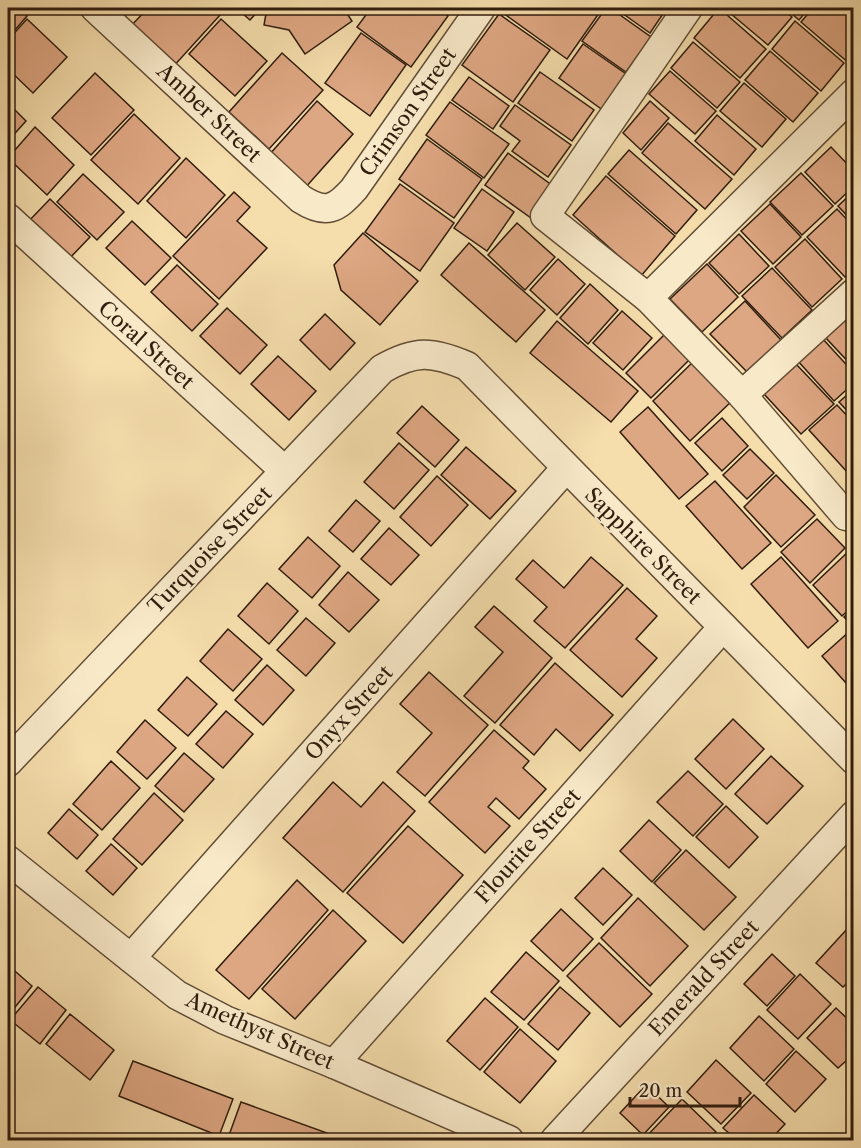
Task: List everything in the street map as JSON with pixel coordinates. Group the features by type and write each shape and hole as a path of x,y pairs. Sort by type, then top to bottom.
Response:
{"street":[{"name":"Amber Street","path":"95,8 301,199 315,208 328,209"},
{"name":"Crimson Street","path":"328,209 344,200 354,189 481,8"},
{"path":"688,8 545,216 648,298 742,395 851,516"},
{"path":"648,298 854,93"},
{"name":"Coral Street","path":"8,218 285,471"},
{"path":"742,395 854,293"},
{"name":"Turquoise Street","path":"8,762 382,369 400,358 422,353"},
{"name":"Sapphire Street","path":"422,353 444,356 467,366 854,760"},
{"name":"Onyx Street","path":"131,958 566,468"},
{"name":"Flourite Street","path":"334,1064 723,627"},
{"name":"Emerald Street","path":"555,1140 854,815"},
{"name":"Amethyst Street","path":"8,860 177,995 225,1020 334,1064 509,1140"}],"building":[{"path":"8,8 18,8 27,16 8,38"},
{"path":"148,8 215,8 221,14 172,68 129,28"},
{"path":"236,8 261,8 250,20"},
{"path":"267,8 346,8 344,9 352,21 305,54 289,30 264,25"},
{"path":"371,8 436,8 448,16 411,67 357,27"},
{"path":"508,8 602,9 567,59 503,13"},
{"path":"606,8 610,8 651,37 626,72 582,41"},
{"path":"615,8 667,8 650,33"},
{"path":"719,8 766,49 740,78 694,38"},
{"path":"724,8 781,8 792,17 768,45"},
{"path":"785,8 809,8 799,20"},
{"path":"813,8 854,8 854,60 850,64 801,22"},
{"path":"499,14 550,50 513,102 462,65"},
{"path":"27,19 67,57 33,93 8,69 8,40"},
{"path":"221,19 267,61 235,96 189,54"},
{"path":"795,21 844,63 821,91 772,49"},
{"path":"361,33 406,65 370,116 325,83"},
{"path":"693,42 740,82 717,108 671,68"},
{"path":"583,44 629,76 604,111 559,78"},
{"path":"770,51 818,93 793,122 745,80"},
{"path":"282,53 323,90 269,149 229,112"},
{"path":"670,71 716,111 695,134 649,94"},
{"path":"540,72 594,110 572,141 518,103"},
{"path":"95,73 134,110 91,155 52,118"},
{"path":"469,77 509,106 493,129 452,100"},
{"path":"744,83 786,119 762,147 720,111"},
{"path":"317,101 353,134 305,188 269,155"},
{"path":"650,101 669,118 641,150 623,133"},
{"path":"450,102 509,144 484,178 426,135"},
{"path":"8,103 26,121 8,141"},
{"path":"515,105 571,145 548,177 512,151 520,141 500,126"},
{"path":"134,114 180,158 138,204 91,160"},
{"path":"717,115 756,149 734,175 695,141"},
{"path":"668,123 732,179 705,209 642,153"},
{"path":"35,127 74,165 47,195 8,158"},
{"path":"427,139 482,179 454,218 399,179"},
{"path":"831,147 854,171 854,186 835,204 805,172"},
{"path":"629,150 697,210 676,234 608,174"},
{"path":"508,153 553,186 531,218 485,185"},
{"path":"186,158 225,195 186,238 147,201"},
{"path":"801,173 833,206 802,235 770,202"},
{"path":"83,174 124,212 97,240 57,202"},
{"path":"606,176 675,236 641,276 573,215"},
{"path":"400,184 454,223 420,271 365,232"},
{"path":"482,189 514,212 487,251 454,228"},
{"path":"854,191 854,223 838,206"},
{"path":"234,192 250,207 237,221 267,248 219,299 173,256"},
{"path":"50,199 90,237 66,262 26,224"},
{"path":"770,204 801,237 773,264 741,231"},
{"path":"837,209 854,227 854,269 845,277 807,237"},
{"path":"132,221 171,258 145,285 106,248"},
{"path":"517,223 555,257 525,290 488,255"},
{"path":"363,233 418,281 380,325 341,290 334,265"},
{"path":"739,234 769,266 739,294 709,263"},
{"path":"805,239 842,279 812,307 775,267"},
{"path":"469,243 545,310 516,342 441,275"},
{"path":"558,259 585,284 557,315 530,290"},
{"path":"707,264 738,297 702,332 670,299"},
{"path":"177,265 218,304 192,331 151,292"},
{"path":"772,268 812,310 782,338 742,296"},
{"path":"590,284 618,310 588,344 560,318"},
{"path":"745,301 781,340 747,372 710,334"},
{"path":"227,308 267,345 240,374 200,336"},
{"path":"622,311 652,338 623,370 593,343"},
{"path":"854,311 854,368 825,337"},
{"path":"325,314 355,343 330,370 300,340"},
{"path":"557,321 638,391 611,422 530,353"},
{"path":"666,333 691,358 651,398 626,373"},
{"path":"822,338 854,373 854,383 834,401 797,360"},
{"path":"278,356 316,391 289,420 251,384"},
{"path":"696,359 734,399 690,441 653,401"},
{"path":"796,364 834,404 801,434 764,394"},
{"path":"854,389 854,418 839,402"},
{"path":"837,405 854,423 854,468 848,473 809,430"},
{"path":"422,406 459,440 435,467 397,433"},
{"path":"648,407 708,474 679,499 620,432"},
{"path":"722,418 748,446 722,471 695,443"},
{"path":"399,443 429,470 394,509 364,482"},
{"path":"466,447 516,491 490,519 441,475"},
{"path":"750,449 774,473 747,499 723,475"},
{"path":"776,475 815,515 781,547 744,507"},
{"path":"437,476 468,505 431,546 400,517"},
{"path":"715,481 771,543 742,569 686,506"},
{"path":"356,500 380,521 353,552 329,531"},
{"path":"817,519 845,548 810,583 781,552"},
{"path":"389,528 419,555 391,585 361,559"},
{"path":"308,537 340,566 312,598 279,569"},
{"path":"849,551 854,556 854,605 842,616 813,585"},
{"path":"591,557 623,585 565,648 534,621 547,607 516,579 533,560 564,588"},
{"path":"781,557 838,621 808,648 751,584"},
{"path":"348,572 379,600 349,632 319,605"},
{"path":"267,583 298,611 269,644 238,616"},
{"path":"627,588 657,616 636,639 657,658 622,697 570,650"},
{"path":"494,606 552,658 495,723 464,696 503,652 475,627"},
{"path":"854,608 854,627 844,617"},
{"path":"306,618 335,643 306,676 277,650"},
{"path":"228,629 262,659 233,691 200,661"},
{"path":"851,630 854,633 854,692 822,656"},
{"path":"555,663 613,715 580,751 556,729 534,755 500,725"},
{"path":"267,665 294,690 263,725 235,700"},
{"path":"429,672 488,725 425,796 397,772 432,733 400,704"},
{"path":"187,677 217,704 188,736 158,710"},
{"path":"226,711 253,734 223,768 196,744"},
{"path":"733,719 764,749 726,789 695,759"},
{"path":"145,720 176,748 147,779 117,752"},
{"path":"494,730 529,761 523,768 546,789 519,819 496,798 488,807 510,826 485,853 429,802"},
{"path":"184,753 214,779 184,812 155,786"},
{"path":"771,756 803,786 767,824 735,794"},
{"path":"111,761 140,788 102,830 73,804"},
{"path":"688,771 723,804 693,836 657,802"},
{"path":"333,782 361,807 383,782 415,811 343,892 283,838"},
{"path":"154,793 183,820 142,865 113,839"},
{"path":"726,806 758,837 729,868 696,837"},
{"path":"69,809 98,835 77,859 48,833"},
{"path":"649,820 681,850 652,882 620,851"},
{"path":"408,826 463,875 403,943 347,893"},
{"path":"111,844 137,868 113,895 86,871"},
{"path":"686,850 736,897 704,930 654,883"},
{"path":"603,868 632,895 603,925 575,898"},
{"path":"297,880 328,910 249,999 216,970"},
{"path":"638,898 688,946 650,986 601,938"},
{"path":"561,909 593,939 563,971 531,941"},
{"path":"333,910 366,941 295,1019 262,989"},
{"path":"848,928 854,932 854,977 843,987 816,963"},
{"path":"599,943 652,994 620,1027 567,976"},
{"path":"526,952 559,981 524,1020 491,992"},
{"path":"772,954 795,976 767,1006 744,984"},
{"path":"8,965 32,986 8,1016"},
{"path":"800,974 831,1004 798,1039 767,1010"},
{"path":"854,984 854,996 847,991"},
{"path":"38,987 66,1010 40,1044 10,1020"},
{"path":"560,987 590,1013 558,1050 528,1024"},
{"path":"485,998 518,1027 480,1070 447,1041"},
{"path":"836,1008 854,1025 854,1054 838,1068 807,1038"},
{"path":"70,1014 114,1050 90,1080 46,1044"},
{"path":"759,1016 794,1049 764,1081 730,1048"},
{"path":"520,1029 556,1061 520,1103 484,1072"},
{"path":"796,1051 826,1079 795,1112 766,1084"},
{"path":"716,1060 751,1093 721,1124 687,1092"},
{"path":"133,1061 233,1099 219,1136 119,1096"},
{"path":"646,1085 669,1107 643,1135 620,1113"},
{"path":"754,1095 785,1124 770,1140 737,1140 723,1128"},
{"path":"682,1099 716,1132 708,1140 643,1140"},
{"path":"241,1102 338,1137 337,1140 235,1140 228,1138"}]}
